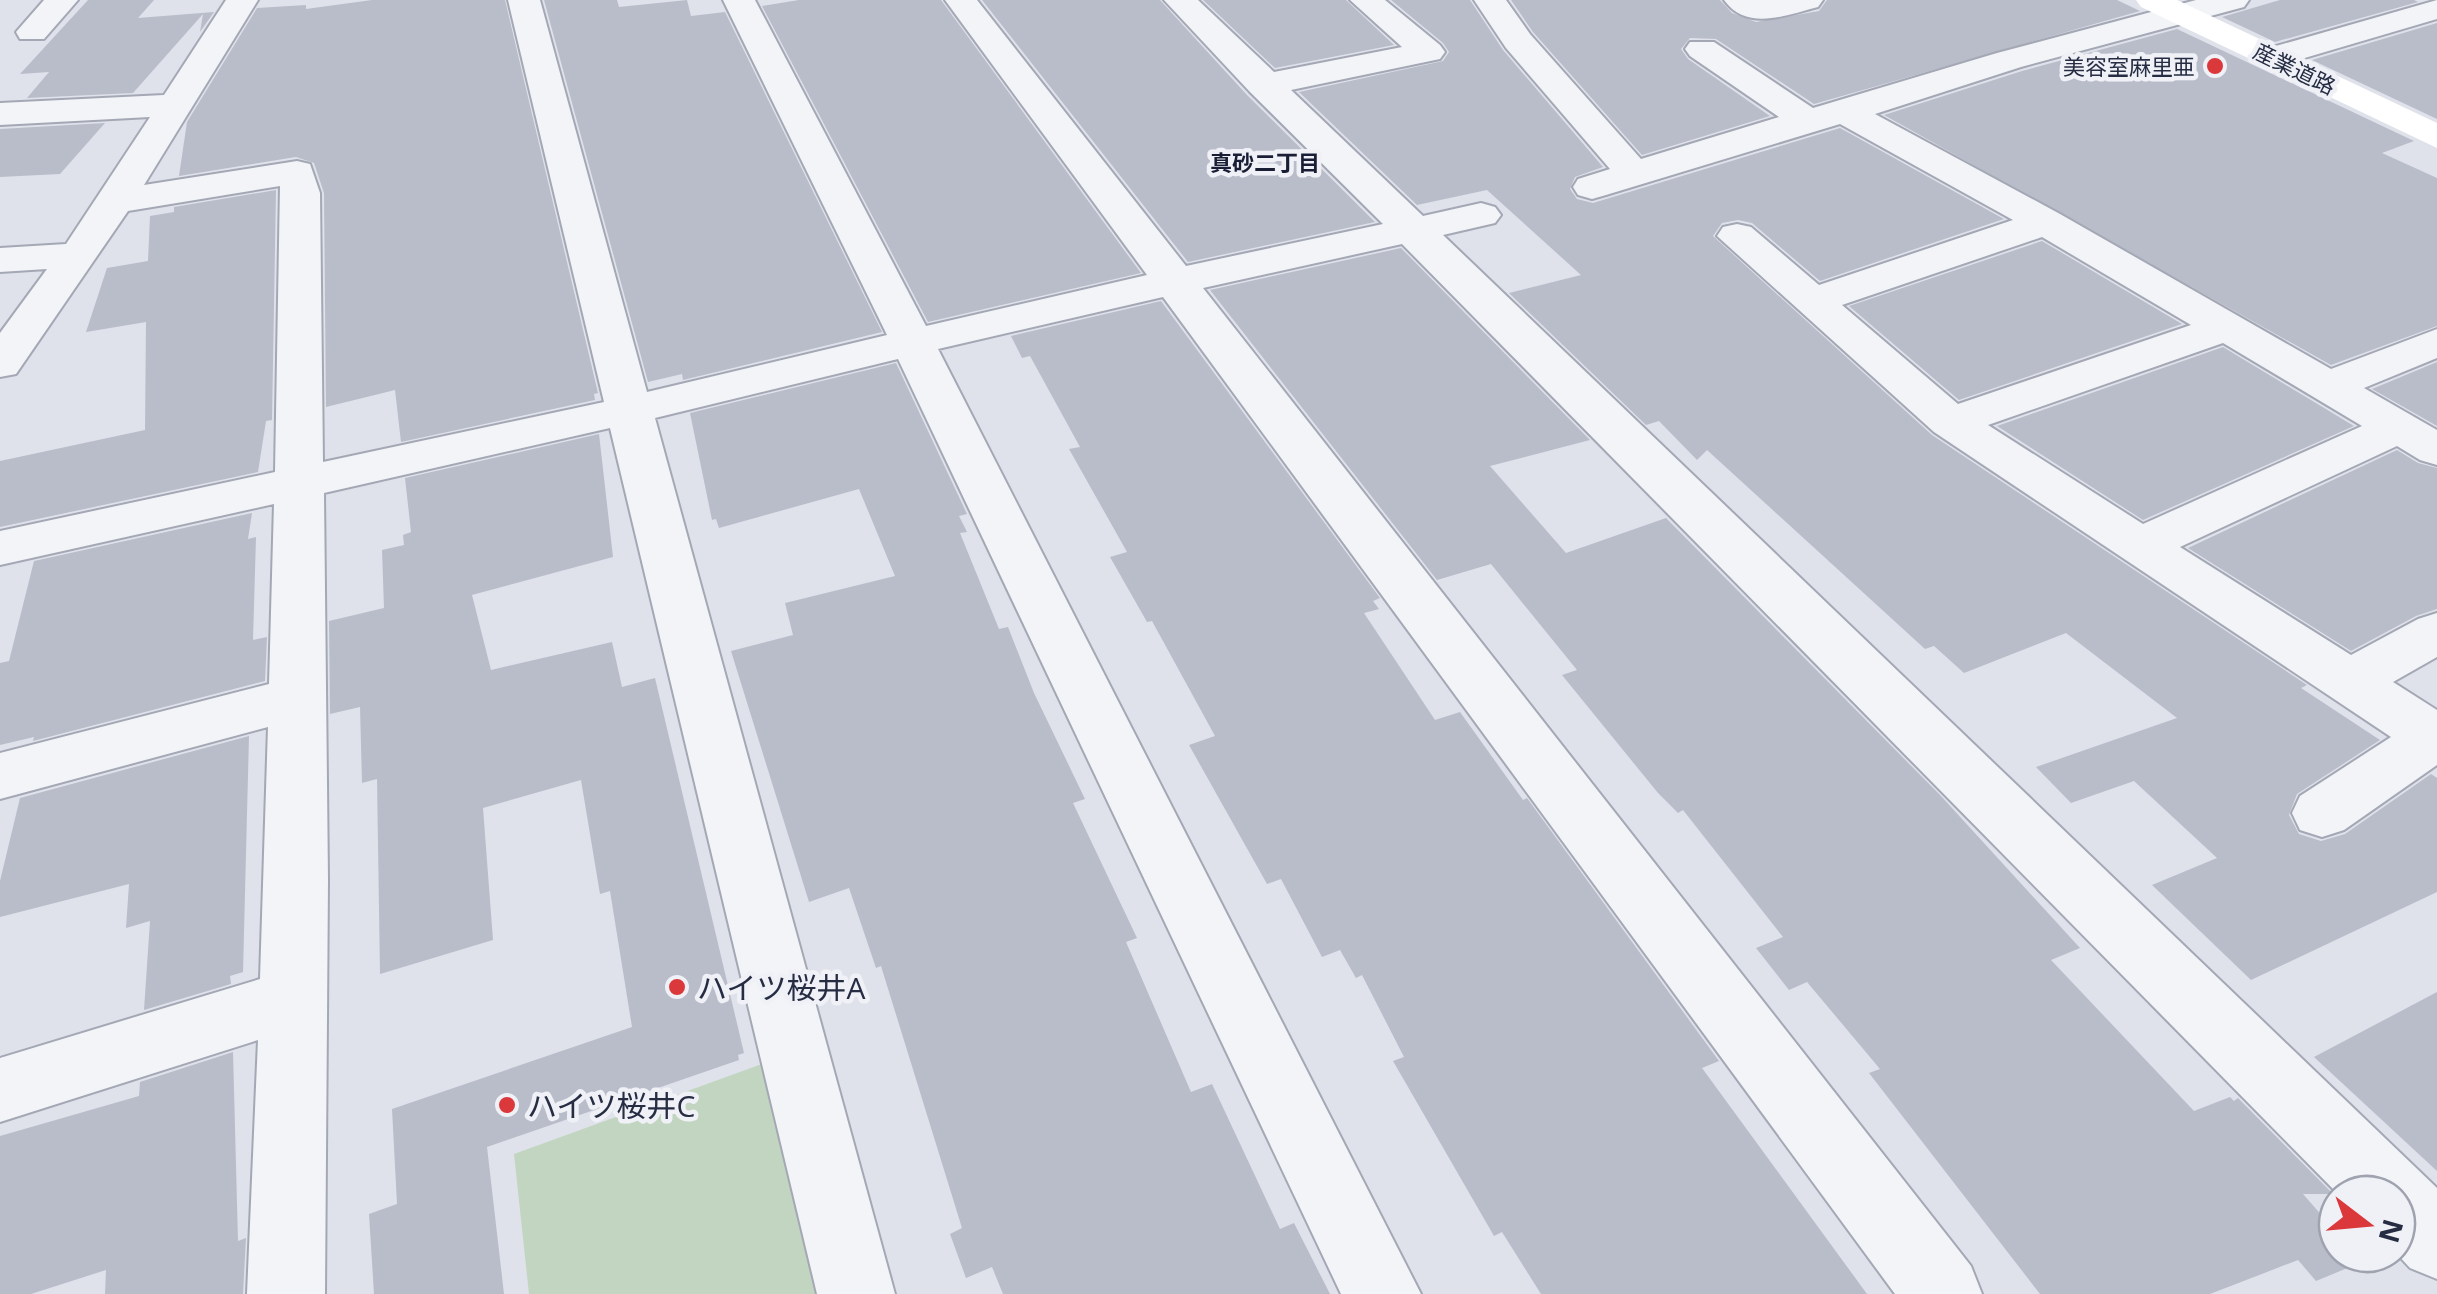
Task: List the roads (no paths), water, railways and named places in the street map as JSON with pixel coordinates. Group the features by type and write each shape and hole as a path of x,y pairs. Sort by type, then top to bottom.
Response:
{"street":[{"path":"32,32 62,0"},
{"path":"0,364 178,106 242,0"},
{"path":"524,0 856,1294"},
{"path":"739,0 913,343 1382,1294"},
{"path":"961,0 1943,1294"},
{"path":"1180,0 2370,1174"},
{"path":"1262,84 1428,52 1366,0"},
{"path":"1490,0 1518,41 1633,174"},
{"path":"1740,0 1759,11 1807,0"},
{"path":"1592,187 2010,60 2166,7 2234,0"},
{"name":"産業道路","path":"2166,7 2437,137"},
{"path":"2274,57 2437,9"},
{"path":"1702,49 1826,116 2046,222 2417,439"},
{"path":"0,114 178,106"},
{"path":"113,202 297,172 301,193 286,1294"},
{"path":"0,548 630,410 1481,215"},
{"path":"1813,301 2046,222"},
{"path":"1737,236 1951,422 2435,736 2322,813"},
{"path":"0,260 78,255"},
{"path":"1951,422 2228,327"},
{"path":"2328,386 2437,342"},
{"path":"2140,545 2417,439"},
{"path":"2351,680 2437,632"},
{"path":"0,776 297,698"},
{"path":"0,1090 293,999"},
{"path":"2417,1222 2437,1241"}],"place":[{"name":"美容室麻里亜","path":"2215,66"},
{"name":"ハイツ桜井A","path":"677,987"},
{"name":"ハイツ桜井C","path":"507,1105"}],"district":[{"name":"真砂二丁目","path":"1265,162"}]}
